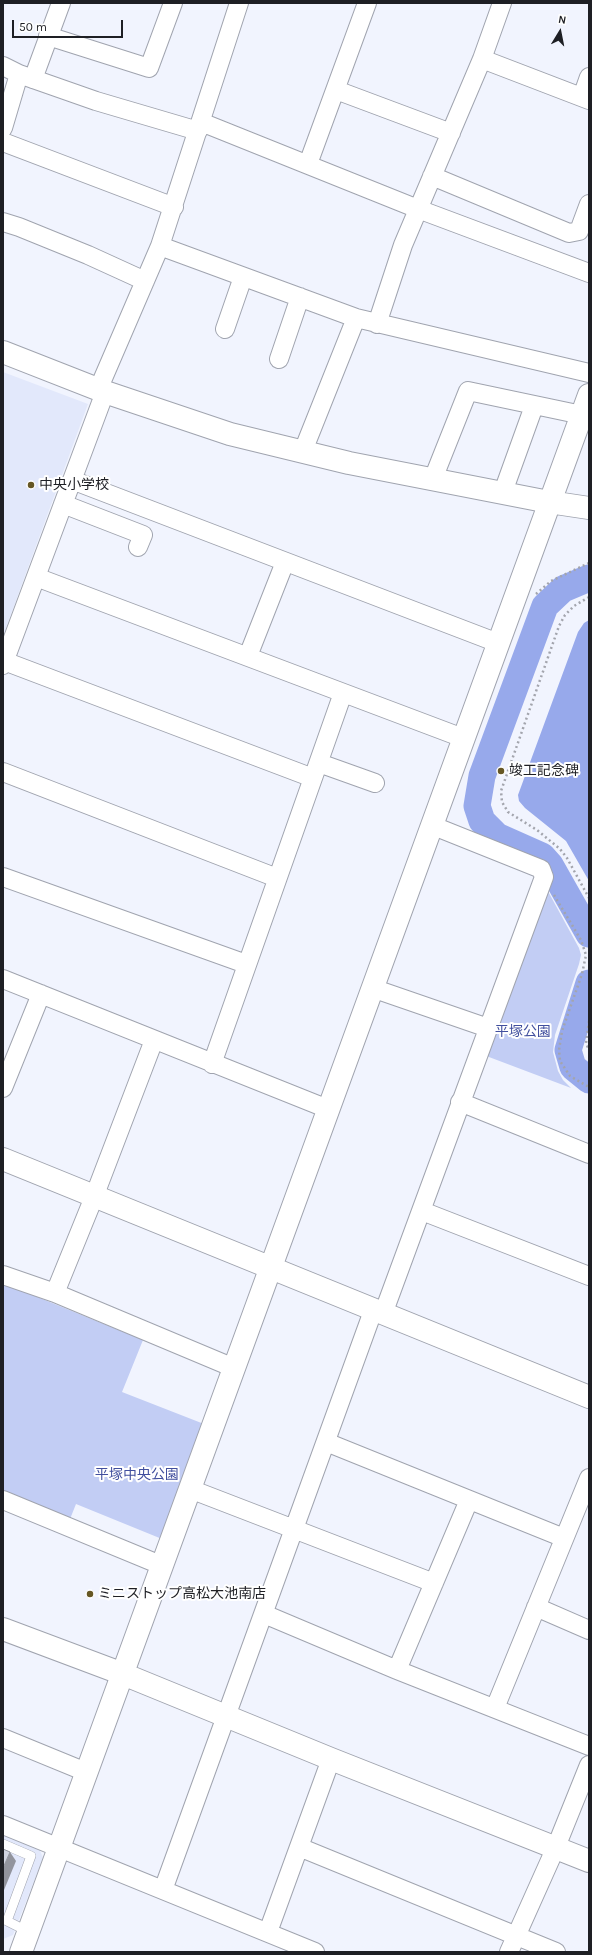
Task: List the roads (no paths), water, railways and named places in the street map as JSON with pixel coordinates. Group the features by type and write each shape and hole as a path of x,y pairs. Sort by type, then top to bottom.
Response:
{"street":[{"path":"3,128 26,77 48,36 61,3"},
{"path":"48,36 149,68 173,3"},
{"path":"239,3 160,246 102,391 72,480 4,663 316,770 375,783"},
{"path":"308,164 367,3"},
{"path":"376,324 418,209 482,59 502,3"},
{"path":"482,59 585,99 589,77"},
{"path":"3,66 26,77 96,101 199,127 308,164 418,209 589,273"},
{"path":"336,90 451,133"},
{"path":"3,142 174,206"},
{"path":"432,176 569,233 579,231 589,204"},
{"path":"3,222 74,250 145,281"},
{"path":"160,246 376,324 589,373"},
{"path":"225,329 243,277"},
{"path":"279,359 300,297"},
{"path":"303,451 356,318"},
{"path":"3,352 102,391 230,434 433,479 549,502 589,508"},
{"path":"433,479 468,391 582,415"},
{"path":"21,1952 589,395"},
{"path":"503,492 534,406"},
{"path":"72,480 498,644"},
{"path":"63,504 143,535 138,547"},
{"path":"248,656 284,562"},
{"path":"36,577 463,738"},
{"path":"212,1064 246,964 343,693"},
{"path":"3,772 277,878"},
{"path":"164,1890 326,1442 378,1313 422,1211 460,1102 544,877 541,869 431,825"},
{"path":"3,877 246,964"},
{"path":"3,979 328,1110"},
{"path":"372,988 488,1028"},
{"path":"3,1088 42,994"},
{"path":"55,1293 94,1197 154,1040"},
{"path":"460,1102 589,1154"},
{"path":"3,1159 378,1313 589,1397"},
{"path":"422,1211 589,1276"},
{"path":"3,1275 55,1293 234,1368"},
{"path":"326,1442 564,1538"},
{"path":"495,1708 564,1538 584,1508 589,1478"},
{"path":"190,1489 294,1531 434,1583"},
{"path":"3,1500 163,1566"},
{"path":"397,1670 469,1500"},
{"path":"536,1608 589,1630"},
{"path":"264,1614 397,1670 589,1746"},
{"path":"3,1629 227,1715 331,1759 589,1861"},
{"path":"3,1738 86,1772"},
{"path":"268,1932 331,1759"},
{"path":"509,1952 556,1847 589,1765"},
{"path":"3,1825 315,1952"},
{"path":"299,1847 556,1952"}],"lane":[{"path":"3,1844 31,1856 7,1922 28,1932"}],"water":[{"path":"589,620 589,881 566,841 525,808 519,801 518,795 578,632 584,623"}],"waterway":[{"path":"589,578 563,589 545,606 482,776 477,806 482,821 497,836 542,856 550,865 589,934"},
{"path":"577,583 580,591"},
{"path":"589,983 568,1050 573,1067 589,1080"}],"place":[{"name":"中央小学校","path":"31,485"},
{"name":"竣工記念碑","path":"501,771"},
{"name":"ミニストップ高松大池南店","path":"90,1594"}],"park label":[{"name":"平塚公園","path":"523,1032"},
{"name":"平塚中央公園","path":"137,1475"}]}
